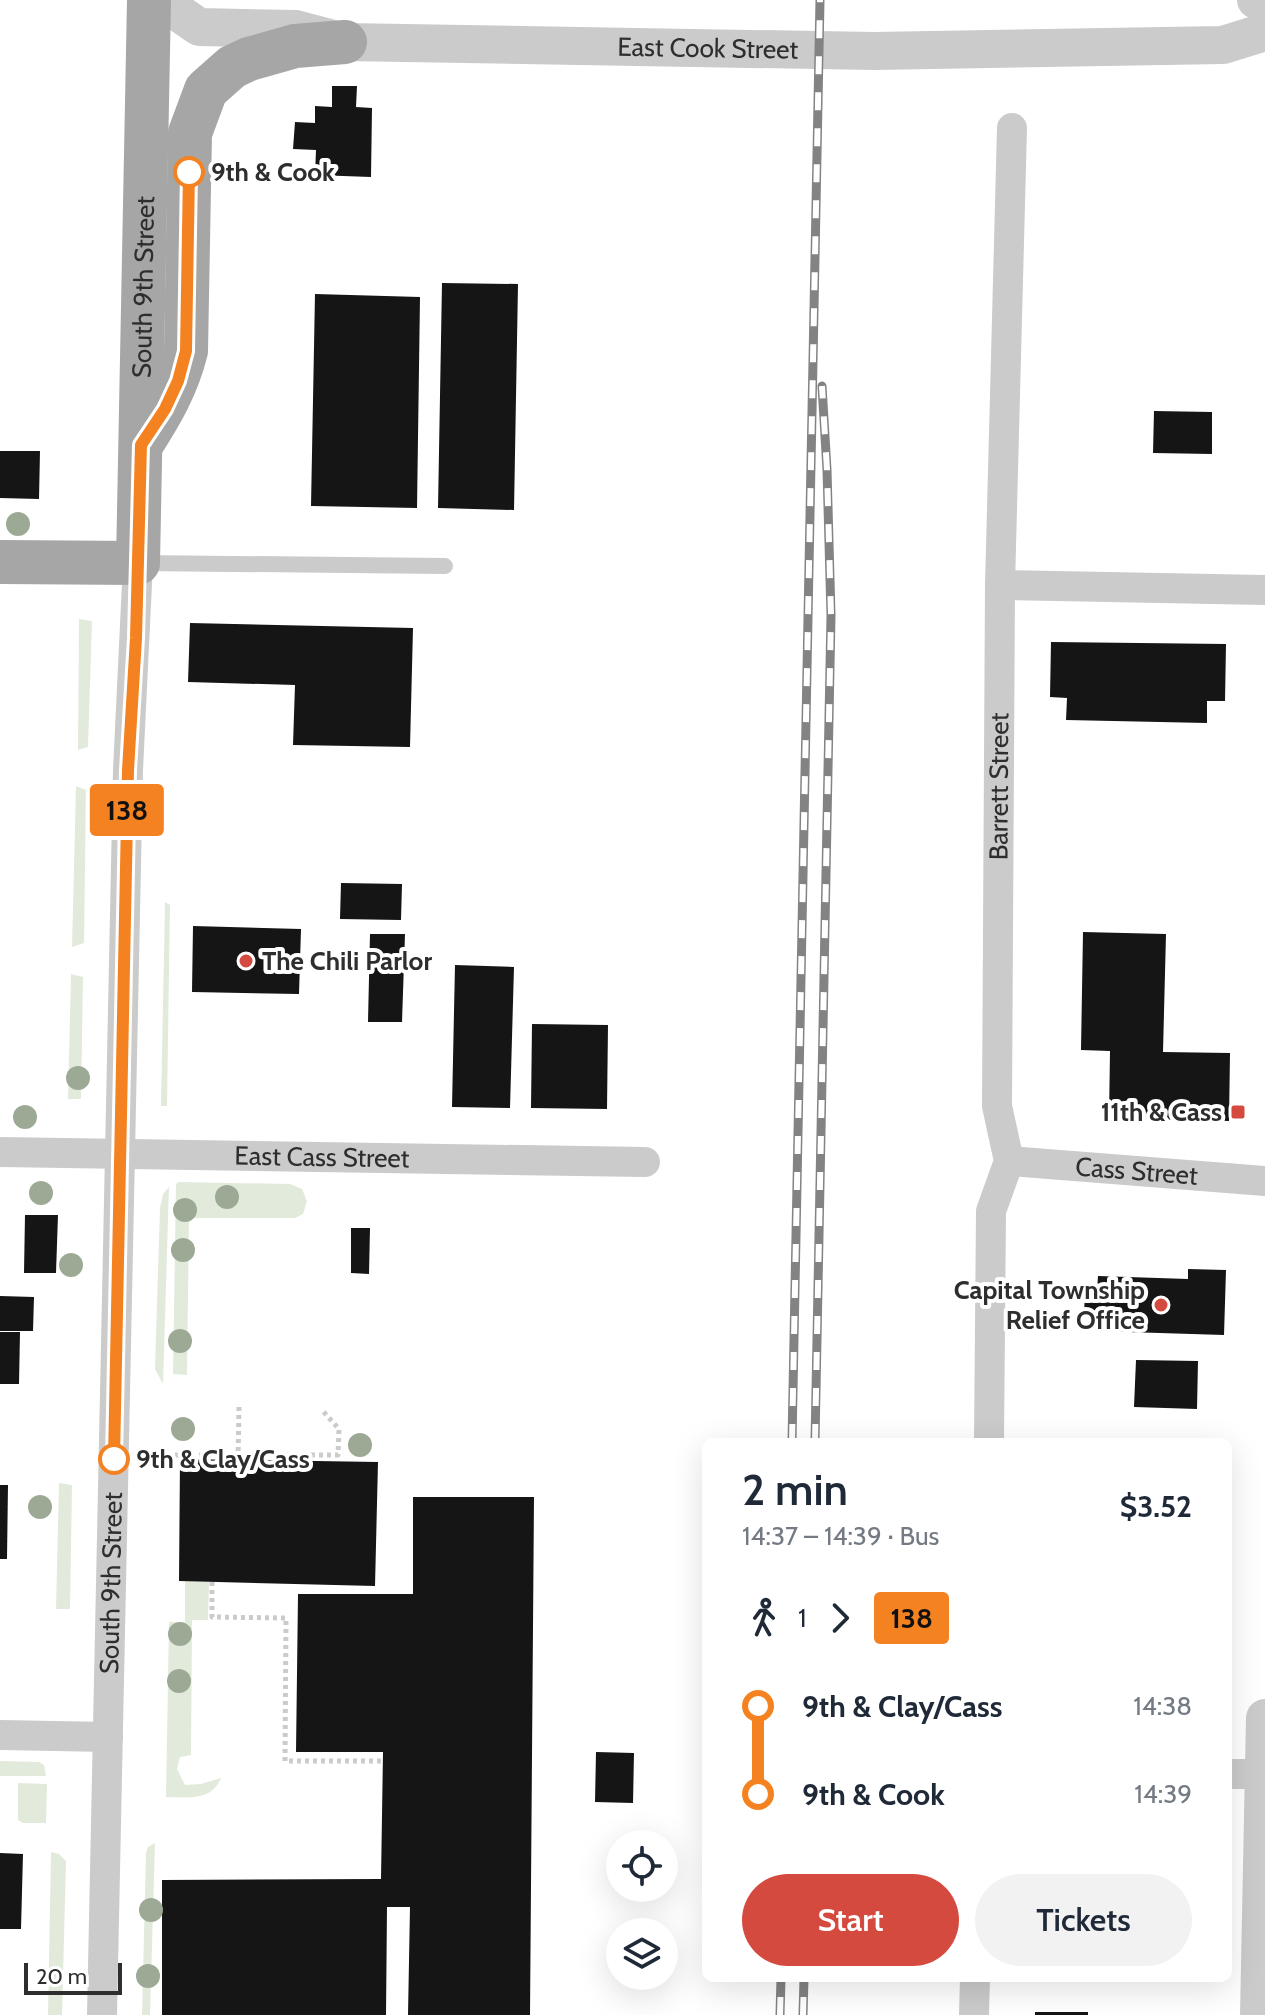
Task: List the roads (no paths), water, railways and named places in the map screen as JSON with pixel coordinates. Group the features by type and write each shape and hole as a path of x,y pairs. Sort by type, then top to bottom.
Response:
{"main road":[{"name":"South 9th Street","path":"138,563 149,0"},
{"path":"141,445 165,409 178,381 186,351 190,133 206,90 232,67 249,59 295,46 345,42"},
{"path":"0,562 138,563"}],"street":[{"name":"East Cook Street","path":"160,0 199,27 296,29 345,42 874,51 1223,45 1265,32"},
{"path":"1256,0 1265,3"},
{"name":"Barrett Street","path":"1009,1161 997,1106 1000,585 1012,128"},
{"name":"South 9th Street","path":"102,2015 128,770 138,563"},
{"path":"1000,585 1265,590"},
{"name":"East Cass Street","path":"0,1152 645,1162"},
{"path":"989,1438 991,1211 1009,1161"},
{"name":"Cass Street","path":"1009,1161 1265,1181"},
{"path":"1259,2015 1252,1774 1265,1718"},
{"path":"0,1735 108,1737"},
{"path":"974,2015 975,1982"}],"lane":[{"path":"138,563 445,566"}],"railway":[{"path":"792,1438 820,0"},
{"path":"815,1438 831,615 822,386"},
{"path":"780,2015 781,1982"},
{"path":"803,2015 804,1982"}],"place":[{"name":"9th & Cook","path":"189,172"},
{"name":"The Chili Parlor","path":"246,961"},
{"name":"11th & Cass","path":"1238,1112"},
{"name":"Capital Township Relief Office","path":"1161,1305"},
{"name":"9th & Clay/Cass","path":"114,1459"}]}
